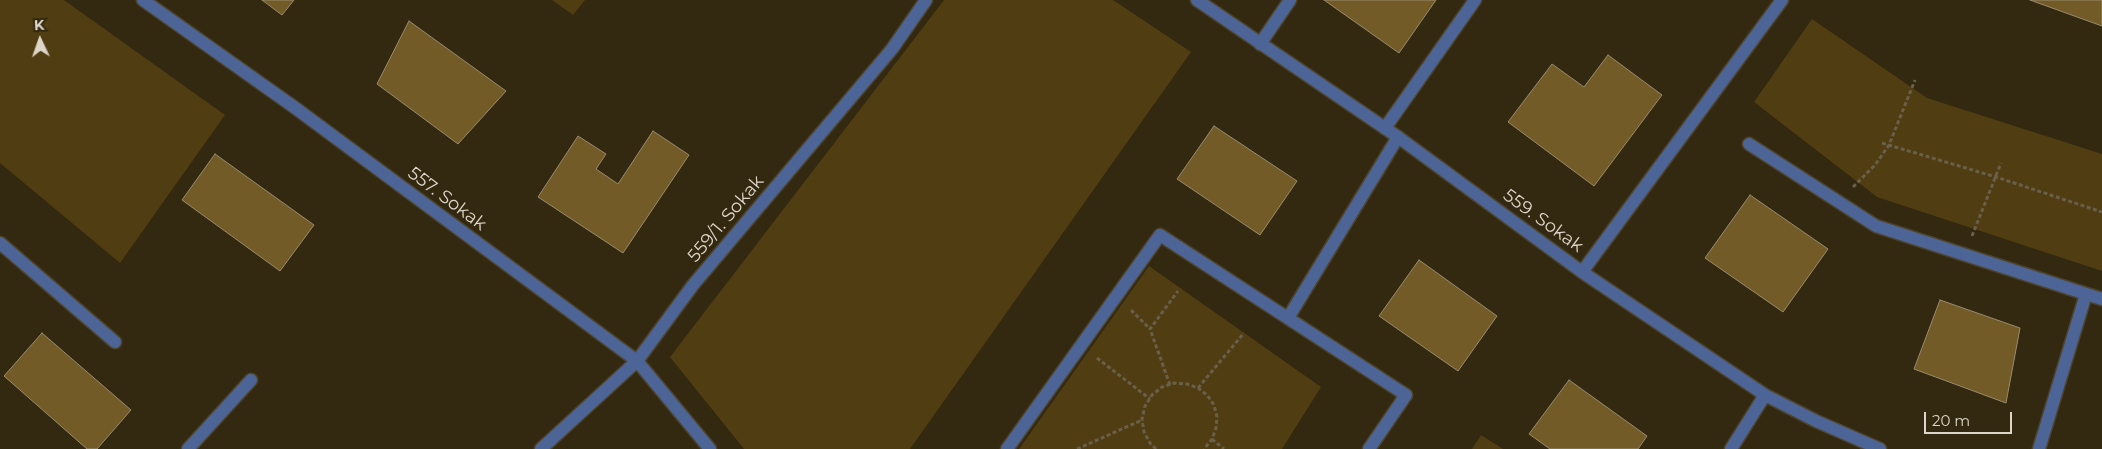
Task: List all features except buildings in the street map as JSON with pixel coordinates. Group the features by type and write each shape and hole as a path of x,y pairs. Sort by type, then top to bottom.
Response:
{"street":[{"name":"557. Sokak","path":"143,0 294,107 637,361 710,449"},
{"name":"559/1. Sokak","path":"541,449 637,361 693,285 892,49 926,0"},
{"name":"559. Sokak","path":"1197,0 1398,137 1582,272 1765,395 1816,421 1880,449"},
{"path":"1260,44 1290,0"},
{"path":"1385,128 1475,0"},
{"path":"1582,272 1782,0"},
{"path":"1288,318 1398,137"},
{"path":"1750,144 1876,226 2102,299"},
{"path":"1007,449 1160,235 1406,395 1369,449"},
{"path":"0,243 115,342"},
{"path":"2039,449 2086,294"},
{"path":"188,449 251,380"},
{"path":"1731,449 1765,395"}],"path":[{"path":"1838,201 1875,165 1889,146 1915,80"},
{"path":"1882,144 1996,177 2102,212"},
{"path":"1965,254 2002,162"},
{"path":"1150,328 1178,292"},
{"path":"1126,305 1150,328 1170,384"},
{"path":"1198,388 1244,333"},
{"path":"1093,355 1150,399"},
{"path":"1155,448 1144,432 1142,420 1145,406 1162,387 1170,384 1187,384 1198,388 1207,395 1214,405 1217,417 1216,428 1212,439 1204,449"},
{"path":"1077,449 1142,420"},
{"path":"1212,439 1224,449"}],"shaded area":[{"path":"0,0 64,0 225,115 120,263 0,163"},
{"path":"552,0 585,0 573,15"},
{"path":"944,0 1113,0 1191,52 910,449 744,449 670,357"},
{"path":"1812,19 1927,98 2102,154 2102,271 1877,197 1754,102"},
{"path":"1149,266 1321,387 1282,449 1019,449"},
{"path":"1481,435 1503,449 1472,449"}]}
